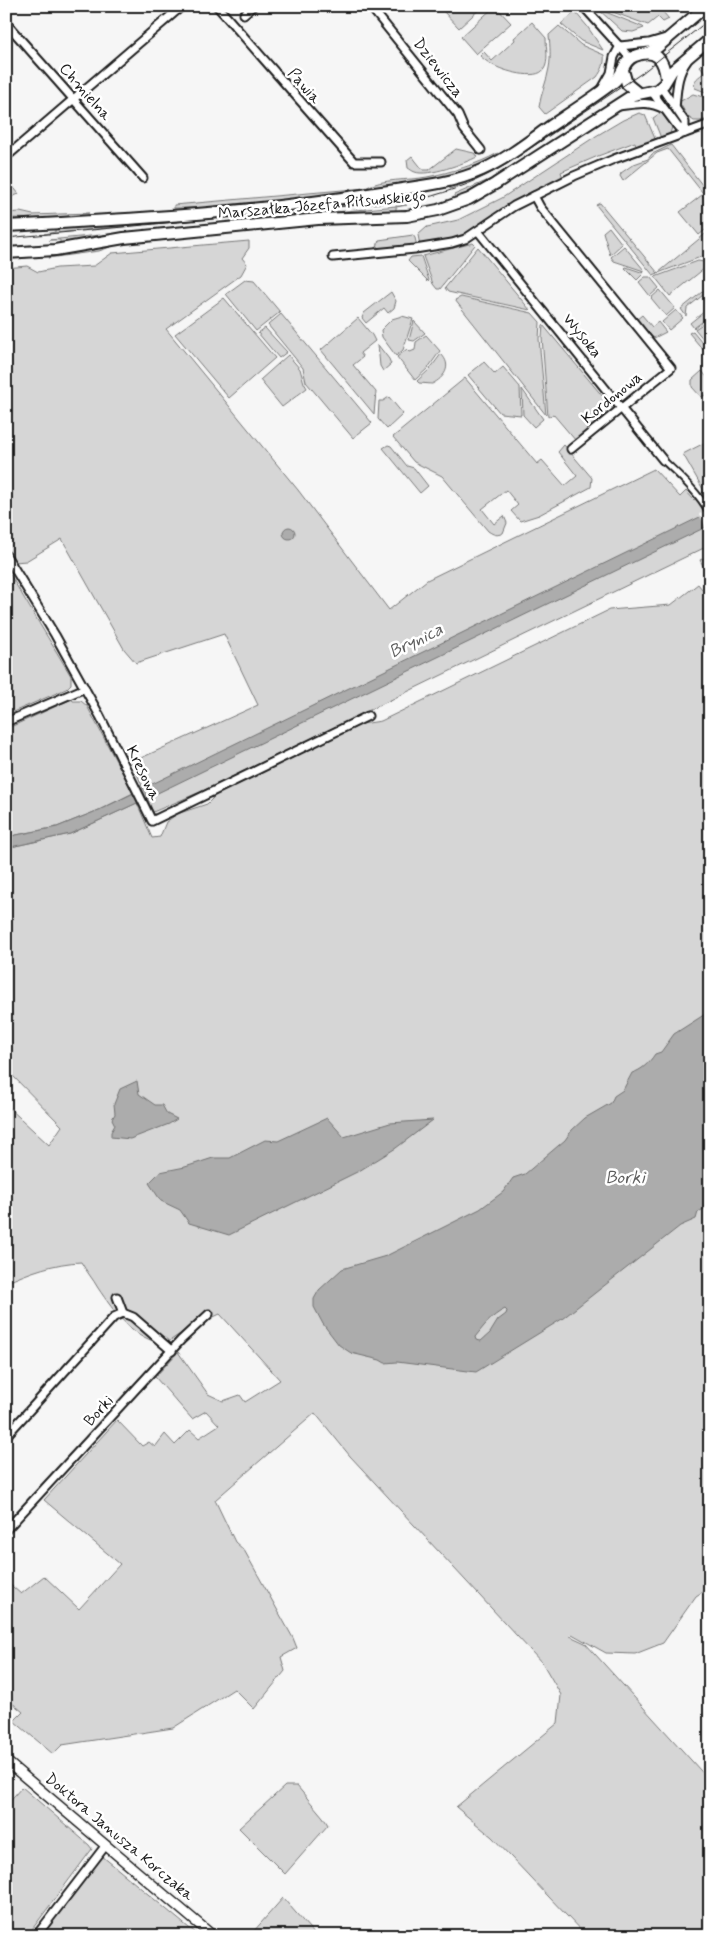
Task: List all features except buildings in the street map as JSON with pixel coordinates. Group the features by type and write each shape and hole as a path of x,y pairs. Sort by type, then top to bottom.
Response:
{"main road":[{"path":"706,6 669,38 648,53 630,58 623,70 627,84 638,93 660,86 672,71 710,39"},
{"path":"648,53 656,56 663,62 660,86"},
{"name":"Marszałka Józefa Piłsudskiego","path":"6,226 146,219 323,202 422,187 464,177 483,170 534,138 600,92 618,78 623,70"},
{"name":"Marszałka Józefa Piłsudskiego","path":"6,253 55,250 124,238 318,219 407,216 438,210 469,199 638,93"}],"street":[{"path":"6,157 74,101 182,6"},
{"name":"Pawia","path":"217,6 354,162 382,162"},
{"path":"244,14 253,6"},
{"name":"Dziewicza","path":"370,6 458,115 464,129 481,150"},
{"path":"583,6 630,58"},
{"name":"Chmielna","path":"6,23 143,178"},
{"path":"620,46 669,38"},
{"path":"600,92 611,73 614,57 620,46"},
{"path":"675,108 676,87 679,77 683,67 695,52"},
{"path":"660,86 685,122 685,133"},
{"path":"660,86 667,110 678,127 685,133"},
{"path":"616,106 644,102 667,110"},
{"path":"334,257 415,249 465,239 514,206 574,176 614,159 710,124"},
{"name":"Kordonowa","path":"534,196 540,207 671,368 571,449"},
{"name":"Wysoka","path":"478,231 663,460"},
{"path":"663,460 686,482 710,514"},
{"name":"Kresowa","path":"6,555 85,688 152,821 368,716"},
{"path":"6,722 85,688"},
{"path":"117,1297 123,1313"},
{"path":"6,1436 114,1317 123,1313 133,1317 172,1351"},
{"name":"Borki","path":"7,1527 209,1314"},
{"name":"Doktora Janusza Korczaka","path":"6,1761 212,1936"},
{"path":"36,1936 106,1845"}],"shaded area":[{"path":"448,6 483,6 459,28 443,11"},
{"path":"495,6 511,23 476,54 461,37"},
{"path":"670,6 663,12 669,19 663,22 658,17 648,25 599,7"},
{"path":"598,9 644,28 633,32 622,31"},
{"path":"575,12 603,50 581,41 561,24"},
{"path":"532,22 546,38 546,66 540,73 527,75 512,72 491,64 480,56 484,52 492,61"},
{"path":"559,26 581,45 604,55 604,61 597,77 545,114 539,107 550,64 549,35"},
{"path":"704,62 710,68 705,72 700,66"},
{"path":"705,72 710,76 708,93 695,88 694,85 697,79"},
{"path":"693,94 710,99 710,118 694,121 688,117 679,102"},
{"path":"662,112 673,123 670,134 661,138 653,118"},
{"path":"639,113 645,115 656,141 637,147 635,142 561,172 563,178 512,204 472,232 452,239 420,246 418,235 427,227 458,220 502,198 596,136"},
{"path":"671,145 710,195 710,202 668,149 657,153 623,181 620,176 621,173 634,164 648,159 652,154"},
{"path":"456,149 474,153 477,157 456,166 428,173 415,172 408,168 407,160 412,156 423,170 429,170"},
{"path":"524,151 477,179 450,189 449,185"},
{"path":"498,153 499,156 467,171 416,183 269,204 174,208 174,205 365,188 395,180 445,173 472,165"},
{"path":"527,157 475,191 455,200 454,195 491,179"},
{"path":"6,178 19,194 6,199"},
{"path":"394,194 394,201 44,234 55,232 55,227 126,225 327,206"},
{"path":"702,195 710,205 710,226 699,235 680,212"},
{"path":"600,203 658,273 710,230 710,252 706,255 653,275 596,205"},
{"path":"407,205 396,207 396,211 408,211 49,245 60,243 60,240 49,240"},
{"path":"20,212 33,215 89,213 50,219 6,218 6,213"},
{"path":"609,227 622,244 610,255 603,232"},
{"path":"413,235 417,246 376,251 379,240"},
{"path":"249,241 249,248 242,258 247,264 241,275 166,329 298,490 389,610 427,580 654,469 680,497 686,491 694,500 704,491 683,454 710,440 708,542 710,545 207,789 153,812 132,762 258,705 224,634 136,663 124,649 62,539 26,561 15,562 6,547 8,451 6,445 6,268 27,266 38,272 57,268 94,266 112,253"},
{"path":"473,243 475,245 440,289 437,289 433,284 423,256"},
{"path":"109,245 110,247 99,251 48,258 63,253"},
{"path":"624,246 644,271 614,261 611,257"},
{"path":"478,247 530,310 448,292 445,288"},
{"path":"421,256 428,281 408,261 411,257"},
{"path":"698,261 710,264 670,296 655,277"},
{"path":"626,267 644,273 637,280"},
{"path":"645,277 650,277 659,288 650,296 639,282"},
{"path":"245,280 254,281 280,312 256,331 226,294"},
{"path":"704,284 710,288 708,298 708,291 687,308 686,316 681,309 707,288"},
{"path":"660,290 675,308 666,316 651,298"},
{"path":"391,292 396,301 394,308 388,313 384,308 366,323 362,318 364,313"},
{"path":"461,297 532,313 540,322 539,339 546,415 455,300"},
{"path":"224,298 275,358 229,398 175,334"},
{"path":"710,307 710,316 694,328 690,323"},
{"path":"676,310 683,318 669,330 662,322"},
{"path":"281,314 372,423 353,438 306,382 303,368 268,325"},
{"path":"642,315 652,327 658,322 666,332 654,338 647,334 636,320"},
{"path":"402,316 413,319 403,350 396,356 382,337 381,330 392,319"},
{"path":"358,318 375,341 360,353 363,357 353,365 376,392 374,414 321,350"},
{"path":"710,319 710,347 695,329"},
{"path":"414,321 425,333 414,341 409,340"},
{"path":"543,325 614,410 576,441 553,414 548,417 542,337"},
{"path":"265,328 287,352 279,358 258,333"},
{"path":"693,331 707,348 704,351 689,333"},
{"path":"426,335 440,351 428,368 415,380 397,357 407,349 410,352 415,350 416,342"},
{"path":"378,345 391,364 383,371 380,366"},
{"path":"441,354 445,358 447,367 443,375 432,384 419,383 417,381 430,369"},
{"path":"288,355 300,369 307,388 282,407 260,380"},
{"path":"484,362 495,374 503,367 520,387 521,415 500,413 468,375"},
{"path":"702,371 710,381 710,401 705,395 701,397 692,387 692,380"},
{"path":"465,378 537,464 542,460 565,486 577,476 558,452 564,445 592,478 591,487 539,515 520,521 511,511 518,505 506,490 482,509 494,524 504,516 507,523 503,533 496,535 488,531 442,476 414,462 393,437"},
{"path":"522,389 543,419 534,427 523,415"},
{"path":"389,397 403,414 387,429 378,419 379,401"},
{"path":"388,445 391,446 407,466 414,468 428,486 420,493 383,448"},
{"path":"710,555 710,579 700,560"},
{"path":"6,568 71,676 71,684 66,689 6,715"},
{"path":"698,584 710,599 710,1587 696,1596 663,1643 635,1654 606,1653 572,1634 570,1636 585,1643 710,1781 710,1936 586,1936 492,1837 456,1807 558,1723 561,1695 543,1664 350,1456 315,1413 215,1500 235,1542 244,1550 297,1648 281,1657 285,1671 254,1709 234,1689 173,1728 62,1745 53,1754 14,1721 23,1712 6,1698 6,1581 21,1594 44,1576 79,1609 120,1564 44,1500 117,1420 142,1446 149,1442 155,1447 165,1434 175,1445 190,1430 199,1438 219,1425 206,1411 192,1419 155,1377 178,1352 208,1394 223,1401 240,1395 245,1402 280,1380 220,1314 186,1330 165,1344 143,1337 118,1315 81,1262 42,1269 6,1283 6,1217 12,1210 6,1204 6,1105 49,1145 62,1126 6,1069 6,848 70,834 137,803 152,838 160,837 166,822 177,814 207,804 216,795 362,724 381,721 609,610 671,605"},
{"path":"72,699 73,701 81,701 87,706 133,793 99,810 57,827 6,837 6,729"},
{"path":"285,1786 297,1786 328,1825 285,1874 239,1828"},
{"path":"22,1787 92,1849 27,1936 6,1936 6,1805"},
{"path":"102,1856 189,1928 201,1936 41,1936"},
{"path":"283,1898 316,1936 250,1936 253,1932"}],"water":[{"path":"710,512 710,525 137,803 70,834 6,848 6,837 57,827 99,810"},
{"path":"289,527 295,533 289,539 283,533"},
{"name":"Borki","path":"710,1011 710,1206 698,1212 696,1219 680,1226 562,1319 476,1372 397,1362 385,1363 351,1353 339,1345 323,1324 314,1307 314,1299 319,1290 342,1269 386,1256 480,1209 503,1192 513,1178 525,1174 565,1140 572,1130 585,1118 611,1103 614,1096 623,1090 632,1073 642,1068 655,1054 661,1052 674,1034","holes":["505,1309 507,1311 498,1320 490,1333 481,1341 476,1340 475,1337 492,1318"]},
{"path":"137,1081 139,1094 155,1105 162,1105 167,1114 177,1119 130,1139 111,1137 111,1132 115,1125 112,1119 115,1114 114,1104 120,1089"},
{"path":"327,1118 344,1137 390,1123 433,1120 396,1148 359,1171 229,1235 189,1223 180,1210 161,1201 149,1183 160,1172 185,1167 213,1158 230,1158 265,1140 278,1141"}],"pier":[{"path":"710,509 710,528 707,529 699,514"}],"tram line":[{"path":"6,238 421,199 444,193 476,180 507,164 642,73 710,19"}],"water label":[{"name":"Brynica","path":"416,641"}]}
